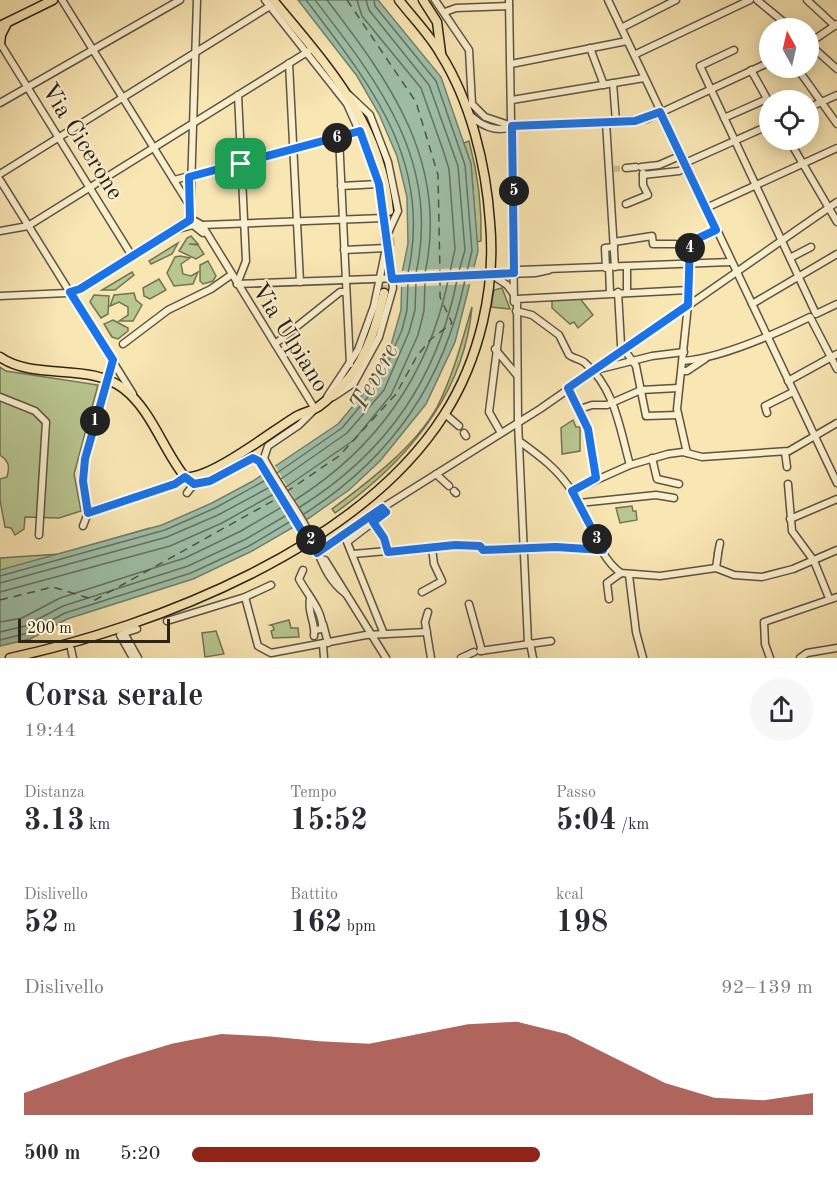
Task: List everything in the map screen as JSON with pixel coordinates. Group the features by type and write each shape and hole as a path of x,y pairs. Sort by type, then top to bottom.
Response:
{"main road":[{"path":"1,44 3,23 53,0"},
{"path":"12,658 100,635 164,612 227,585 289,552 326,528 397,472 445,414 476,342 492,274 487,188 469,114 441,53 399,0"},
{"path":"423,0 437,22 441,53"},
{"path":"269,2 348,95 362,116 384,175 387,214"},
{"path":"0,357 15,365 106,380 124,389 138,402 185,477 198,477 298,415 315,409 326,401 348,379 361,359 376,322 384,293"}],"street":[{"path":"62,0 188,203"},
{"path":"0,103 180,0"},
{"path":"190,220 188,203 197,0"},
{"path":"435,0 470,50 472,104 485,117 512,126"},
{"path":"608,0 837,483"},
{"path":"625,26 676,0"},
{"path":"636,54 750,0"},
{"path":"757,0 779,18"},
{"path":"807,0 836,25 819,37"},
{"path":"0,174 194,55 269,2"},
{"path":"445,12 456,8 509,3 518,422 529,643 533,658"},
{"path":"511,64 627,41"},
{"name":"Via Cicerone","path":"1,44 132,256"},
{"path":"590,48 604,85"},
{"path":"734,50 700,66 798,277 830,358 837,369"},
{"path":"0,231 28,226 309,51 342,96 360,131 387,214 386,248 381,279 367,330 350,364 326,401"},
{"path":"819,53 837,69"},
{"path":"290,63 300,282"},
{"path":"469,114 492,128 504,129 512,126 644,120 759,67"},
{"path":"751,70 762,90"},
{"path":"512,100 644,78"},
{"path":"804,78 837,124"},
{"path":"613,83 616,122"},
{"path":"348,95 370,115 388,162 398,211 386,237"},
{"path":"819,104 837,95"},
{"path":"238,96 246,264 237,284 514,273 525,269 549,270 731,262"},
{"path":"724,118 759,104"},
{"path":"606,122 612,169 614,244 610,267 610,293"},
{"path":"626,168 642,171 679,171 686,165 759,130"},
{"path":"174,180 360,131"},
{"path":"339,137 350,364"},
{"path":"706,208 837,148"},
{"path":"795,150 837,222"},
{"path":"642,171 681,155"},
{"path":"612,206 625,204 648,195 642,171"},
{"path":"0,180 138,402"},
{"path":"341,186 379,184"},
{"path":"321,558 338,538 518,422 837,202"},
{"path":"190,220 202,225 245,224 343,220 387,214"},
{"path":"0,296 70,292 190,220"},
{"name":"Via Ulpiano","path":"202,225 315,409"},
{"path":"174,230 195,226 210,240"},
{"path":"687,453 678,415 678,388 684,352 691,240 716,230"},
{"path":"614,244 652,236 653,244 675,244"},
{"path":"789,258 811,247"},
{"path":"344,250 386,248"},
{"path":"326,401 352,385 371,356 387,316 392,293 392,279 386,248"},
{"path":"752,304 837,254"},
{"path":"627,267 627,292"},
{"path":"492,274 517,296 688,290"},
{"path":"123,344 168,310 211,289 231,275"},
{"path":"275,344 340,292 346,292"},
{"path":"618,292 621,345 634,361 646,416 678,415"},
{"path":"683,361 711,356 768,337 837,304"},
{"path":"516,311 532,315 559,335 568,356 584,362 592,371 613,402 630,465"},
{"path":"500,325 495,350 489,412 501,433"},
{"path":"495,350 517,375"},
{"path":"592,371 684,352"},
{"path":"788,381 837,354"},
{"path":"682,371 711,356"},
{"path":"83,526 88,513 83,481 85,459 113,360"},
{"path":"568,388 588,429 596,478"},
{"path":"580,409 613,402 641,390 678,388"},
{"path":"767,413 765,406 793,392"},
{"path":"0,397 35,411 44,418 47,428 39,535"},
{"path":"263,462 267,447 299,425 315,409"},
{"path":"445,414 459,426"},
{"path":"572,491 596,478 652,458 687,453 702,457 785,452 837,423"},
{"path":"519,441 552,464 572,491 603,550 621,573 660,576 716,568 737,576 762,577 837,550"},
{"path":"785,452 787,467"},
{"path":"652,458 657,479 679,484"},
{"path":"187,493 194,484 210,481 251,459 263,462 309,540 386,658"},
{"path":"436,474 453,490"},
{"path":"88,513 175,484 185,477 194,484"},
{"path":"788,484 792,531 810,560 829,599"},
{"path":"579,504 656,495 674,498"},
{"path":"790,519 837,499"},
{"path":"382,508 386,512 347,543 384,634"},
{"path":"373,522 384,538 388,552"},
{"path":"326,528 329,536 338,538"},
{"path":"321,558 326,528"},
{"path":"716,568 720,543"},
{"path":"353,554 455,545 480,546 483,550 523,548 603,550"},
{"path":"422,592 442,581 434,564 432,548"},
{"path":"302,571 299,579 322,624 325,644 324,658"},
{"path":"609,599 607,584 621,573"},
{"path":"629,575 636,632 643,657"},
{"path":"167,621 244,597 271,585"},
{"path":"244,597 258,646 265,652 277,654 371,635 427,632"},
{"path":"310,597 308,611 315,633 322,629 322,624"},
{"path":"770,658 765,644 764,622 837,597"},
{"path":"469,604 479,651"},
{"path":"428,612 427,632 432,642 431,658"},
{"path":"122,634 137,629"},
{"path":"122,634 133,658"},
{"path":"122,634 138,658"},
{"path":"461,658 479,651 551,641"},
{"path":"800,658 807,653 837,648"},
{"path":"71,649 73,658"}],"shaded area":[{"path":"469,141 477,178 481,216 481,241 477,242 471,164 464,143"},
{"path":"191,236 198,244 189,244 198,245 204,254 196,259 179,251 187,238"},
{"path":"178,243 172,254 151,264 149,261"},
{"path":"175,257 190,258 181,264 183,274 191,276 198,272 193,284 174,286 167,273"},
{"path":"208,261 216,276 213,281 203,284 200,281 200,265"},
{"path":"132,272 134,275 115,290 102,290"},
{"path":"159,279 166,290 150,299 144,296 143,288"},
{"path":"502,288 510,309 491,307 494,290"},
{"path":"134,293 136,300 142,305 133,321 119,321 128,315 128,307 119,302 110,306 114,295"},
{"path":"94,295 109,296 108,314 101,318 90,302"},
{"path":"578,296 593,315 578,328 574,322 570,324 552,308 552,301 555,298"},
{"path":"472,307 467,340 457,370 444,399 427,425 385,472 335,513 332,509 390,463 428,422 448,383"},
{"path":"113,320 128,328 128,331 118,339 112,337 104,324"},
{"path":"0,367 6,371 98,385 74,474 81,511 59,518 25,517 24,529 15,535 11,528 5,527 0,500 0,479 7,477 8,467 5,459 0,455"},
{"path":"573,420 576,427 580,427 580,451 562,454 561,428"},
{"path":"632,506 633,511 636,511 637,520 620,523 616,508"},
{"path":"150,528 0,573 0,558 60,554"},
{"path":"289,620 291,628 298,628 299,637 273,638 271,631 274,630 270,625"},
{"path":"216,631 224,654 205,657 202,633"}],"water":[{"path":"298,0 378,0 441,77 471,164 478,251 455,342 426,404 380,461 349,490 309,518 252,551 193,579 67,619 30,639 0,646 0,570 162,525 212,503 253,481 338,424 373,382 391,345 401,310 402,273 408,244 407,197 397,156 379,114 357,76"}],"pier":[{"path":"477,267 473,284 399,287 400,271"},
{"path":"274,464 308,522 294,530 260,473"}],"ferry route":[{"path":"347,0 416,102 438,175 440,274"},
{"path":"286,492 339,456 396,394 417,356 430,340 452,323 440,297 440,279"},
{"path":"0,600 53,587 95,600 278,498"}],"tunnel":[{"path":"614,169 626,168"},
{"path":"384,293 391,245 389,211"}],"route":[{"path":"660,112 716,230 690,242 688,305 568,388 582,412 588,429 596,478 572,491 603,550 556,547 483,550 480,546 455,545 388,552 384,538 373,522 386,512 386,509 382,508 317,553 311,539 308,541 259,461 253,458 204,483 194,484 185,477 175,484 88,513 83,481 85,459 113,360 70,292 80,289 190,220 189,177 241,164 360,131 379,184 392,279 514,273 512,126 635,121 651,118 660,112"}],"water label":[{"name":"Tevere","path":"373,377"}]}
